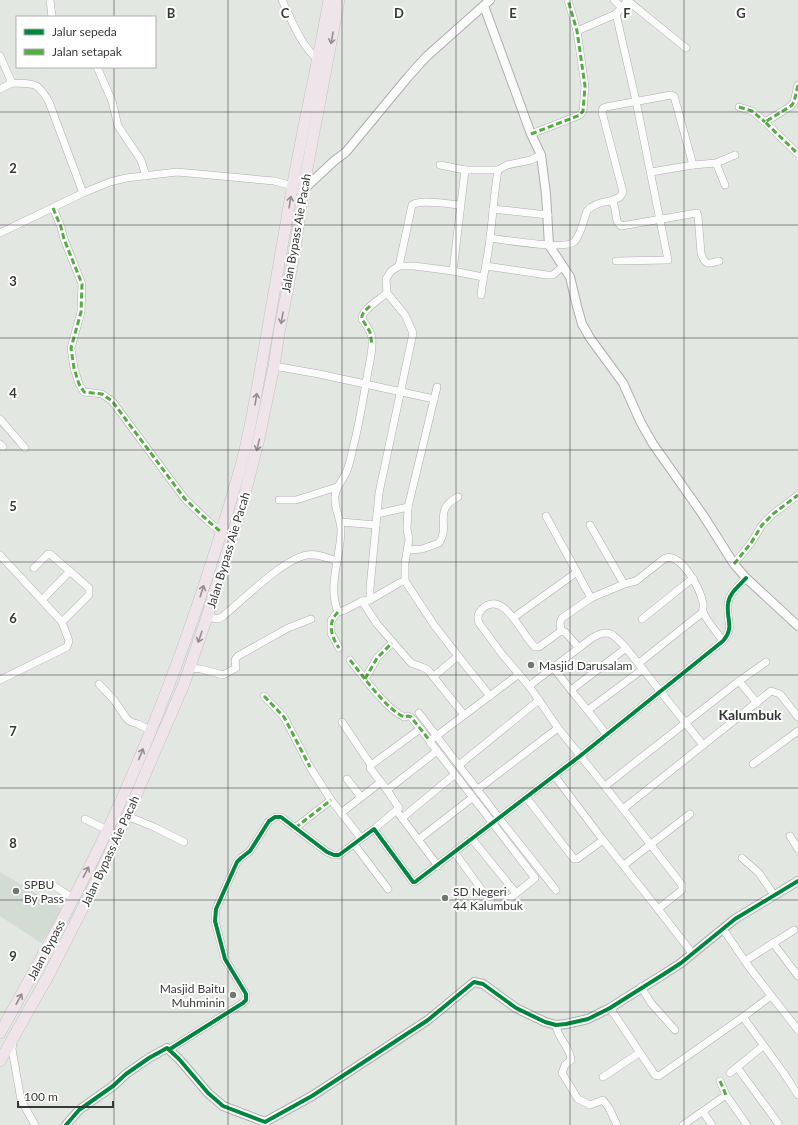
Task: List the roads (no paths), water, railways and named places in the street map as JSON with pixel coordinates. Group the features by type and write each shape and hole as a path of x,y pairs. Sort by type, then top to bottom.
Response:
{"highway":[{"name":"Jalan Bypass","path":"2,1026 50,944 107,830 175,668 221,532 254,412 292,186 329,0"},
{"name":"Jalan Bypass Aie Pacah","path":"0,1061 89,896 127,816 190,668 207,617 243,501 258,443 274,366 280,326 295,250 303,190 339,0"},
{"path":"175,668 190,668"}],"street":[{"path":"50,0 52,16"},
{"path":"282,0 303,43 309,52 318,60"},
{"path":"531,134 580,116 583,111 585,86 577,31 568,0"},
{"path":"614,0 622,8"},
{"path":"577,31 616,14 628,0 686,48"},
{"path":"303,190 334,161 346,152 426,57 487,3 531,134 541,155 548,215 549,245 570,277 580,318 590,338 620,377 641,423 654,444 703,515 734,564 746,578 798,626"},
{"path":"616,14 636,101 668,260 616,262"},
{"path":"1,58 12,83"},
{"path":"97,68 112,101 118,126 141,160 146,176"},
{"path":"0,89 12,83 35,84 42,90 50,102 83,192"},
{"path":"765,122 791,106 798,85"},
{"path":"490,238 567,246 573,244 576,240 590,207 620,197 623,192 602,112 603,108 671,95 674,96 693,165"},
{"path":"739,107 752,111 798,154"},
{"path":"650,172 716,163 735,154"},
{"path":"440,164 465,170 498,170 507,165 530,160 541,155"},
{"path":"716,163 725,185"},
{"path":"453,271 465,170"},
{"path":"482,295 483,277 490,238 498,170"},
{"path":"0,233 83,192 110,182 146,176 177,172 274,181 292,186"},
{"path":"611,201 615,208 617,221 621,226 696,213 698,216 701,253 703,259 705,263 709,264 719,261"},
{"path":"399,266 412,205 414,203 425,202 460,205"},
{"path":"52,208 61,227 64,239 82,284 81,312 71,348 74,368 79,384 84,392 102,394 112,401 185,499 221,532"},
{"path":"493,209 548,215"},
{"path":"370,600 381,484 413,333 405,315 387,293 386,279 391,271 399,266 414,266 453,271 483,277"},
{"path":"486,266 553,275 563,266"},
{"path":"338,612 335,596 341,522 336,510 335,497 337,487 347,470 360,418 371,353 372,338 362,319 362,315 370,306 387,293"},
{"path":"274,366 434,399"},
{"path":"437,387 408,507 407,529 409,539 405,563 406,581 434,625 490,696"},
{"path":"0,419 25,448"},
{"path":"279,500 296,500 337,487"},
{"path":"734,564 751,544 762,525 773,514 798,495"},
{"path":"408,550 422,549 439,542 442,537 445,507 450,500 458,497"},
{"path":"377,514 408,507"},
{"path":"546,516 591,598"},
{"path":"341,522 376,525"},
{"path":"590,525 624,584"},
{"path":"34,568 48,554 50,554 89,588 90,593 62,622"},
{"path":"207,617 218,619 222,617 284,566 300,557 307,554 314,554 337,561"},
{"path":"0,555 62,622 69,641 67,647 0,680"},
{"path":"561,631 560,624 562,618 591,598 624,584 636,581 665,558 669,557 680,563 693,578 703,603 703,612 723,641"},
{"path":"42,600 70,571"},
{"path":"513,618 577,572"},
{"path":"642,619 693,578"},
{"path":"374,829 414,883 580,756 723,641 730,630 728,604 730,595 746,578"},
{"path":"339,648 334,641 331,627 331,621 338,612 362,601 370,600 399,583 406,581"},
{"path":"362,601 392,643 411,663 425,668 464,715"},
{"path":"561,631 539,647 536,647 504,607 496,603 491,604 482,608 478,614 478,620 501,653 529,686 558,728 623,809 682,887 680,892 658,909"},
{"path":"588,710 703,612"},
{"path":"190,668 201,669 223,675 236,668 236,660 238,656 288,628 311,619"},
{"path":"561,631 565,632 579,648"},
{"path":"529,686 592,638 602,633 609,633 615,636 626,648 703,745"},
{"path":"365,679 377,658 392,643"},
{"path":"571,690 626,648"},
{"path":"433,677 458,656"},
{"path":"350,660 392,709 402,717 411,717 420,729 433,739 459,765 556,890"},
{"path":"605,786 739,681 766,662"},
{"path":"553,667 606,734"},
{"path":"433,739 519,674"},
{"path":"739,681 757,703"},
{"path":"98,684 114,700 126,719 150,730"},
{"path":"623,809 771,691 780,694 798,717"},
{"path":"264,696 284,717 308,764 331,800 361,838"},
{"path":"459,765 539,700"},
{"path":"419,712 433,739 437,751 534,878 498,908 495,908 455,853"},
{"path":"66,1125 79,1110 113,1086 126,1074 167,1048 170,1049 246,1000 246,994 224,959 215,922 216,909 237,862 250,851 269,821 275,817 281,818 327,852 334,855 339,855 399,808 370,768 371,765 342,722"},
{"path":"478,789 558,728"},
{"path":"371,765 420,729"},
{"path":"753,764 798,731"},
{"path":"387,790 437,751"},
{"path":"402,818 454,775"},
{"path":"554,775 692,953"},
{"path":"347,779 361,797"},
{"path":"341,813 381,782"},
{"path":"526,797 574,859 577,859 603,840"},
{"path":"419,840 472,798"},
{"path":"295,828 331,800"},
{"path":"396,810 438,866"},
{"path":"624,865 690,814"},
{"path":"127,816 154,826 184,842"},
{"path":"85,818 107,830"},
{"path":"790,836 798,849"},
{"path":"472,839 516,893"},
{"path":"354,844 388,889"},
{"path":"742,858 759,873 774,895"},
{"path":"170,1049 208,1093 223,1106 260,1122 267,1123 312,1096 428,1020 474,982 483,984 525,1013 545,1022 556,1025 571,1023 588,1018 610,1008 641,987 664,974 735,919 798,881"},
{"path":"51,884 73,898"},
{"path":"723,929 770,996 798,1030"},
{"path":"745,961 794,930"},
{"path":"773,943 798,976"},
{"path":"641,987 651,1003 675,1030"},
{"path":"610,1008 655,1075 659,1076 743,1017 770,996"},
{"path":"743,1017 798,1095"},
{"path":"556,1025 557,1030 571,1055 571,1060 565,1065 562,1073 578,1099 590,1105 603,1100 609,1108 617,1125"},
{"path":"13,1038 12,1049 21,1100 35,1125"},
{"path":"730,1073 763,1046"},
{"path":"603,1077 639,1052"},
{"path":"737,1067 778,1123"},
{"path":"720,1081 726,1095 747,1125"},
{"path":"683,1125 726,1095"},
{"path":"703,1112 712,1125"}],"place":[{"name":"Masjid Darusalam","path":"531,665"},
{"name":"SPBU By Pass","path":"16,891"},
{"name":"SD Negeri 44 Kalumbuk","path":"445,898"},
{"name":"Masjid Baitu Muhminin","path":"233,995"}],"district":[{"name":"Kalumbuk","path":"750,714"}]}
